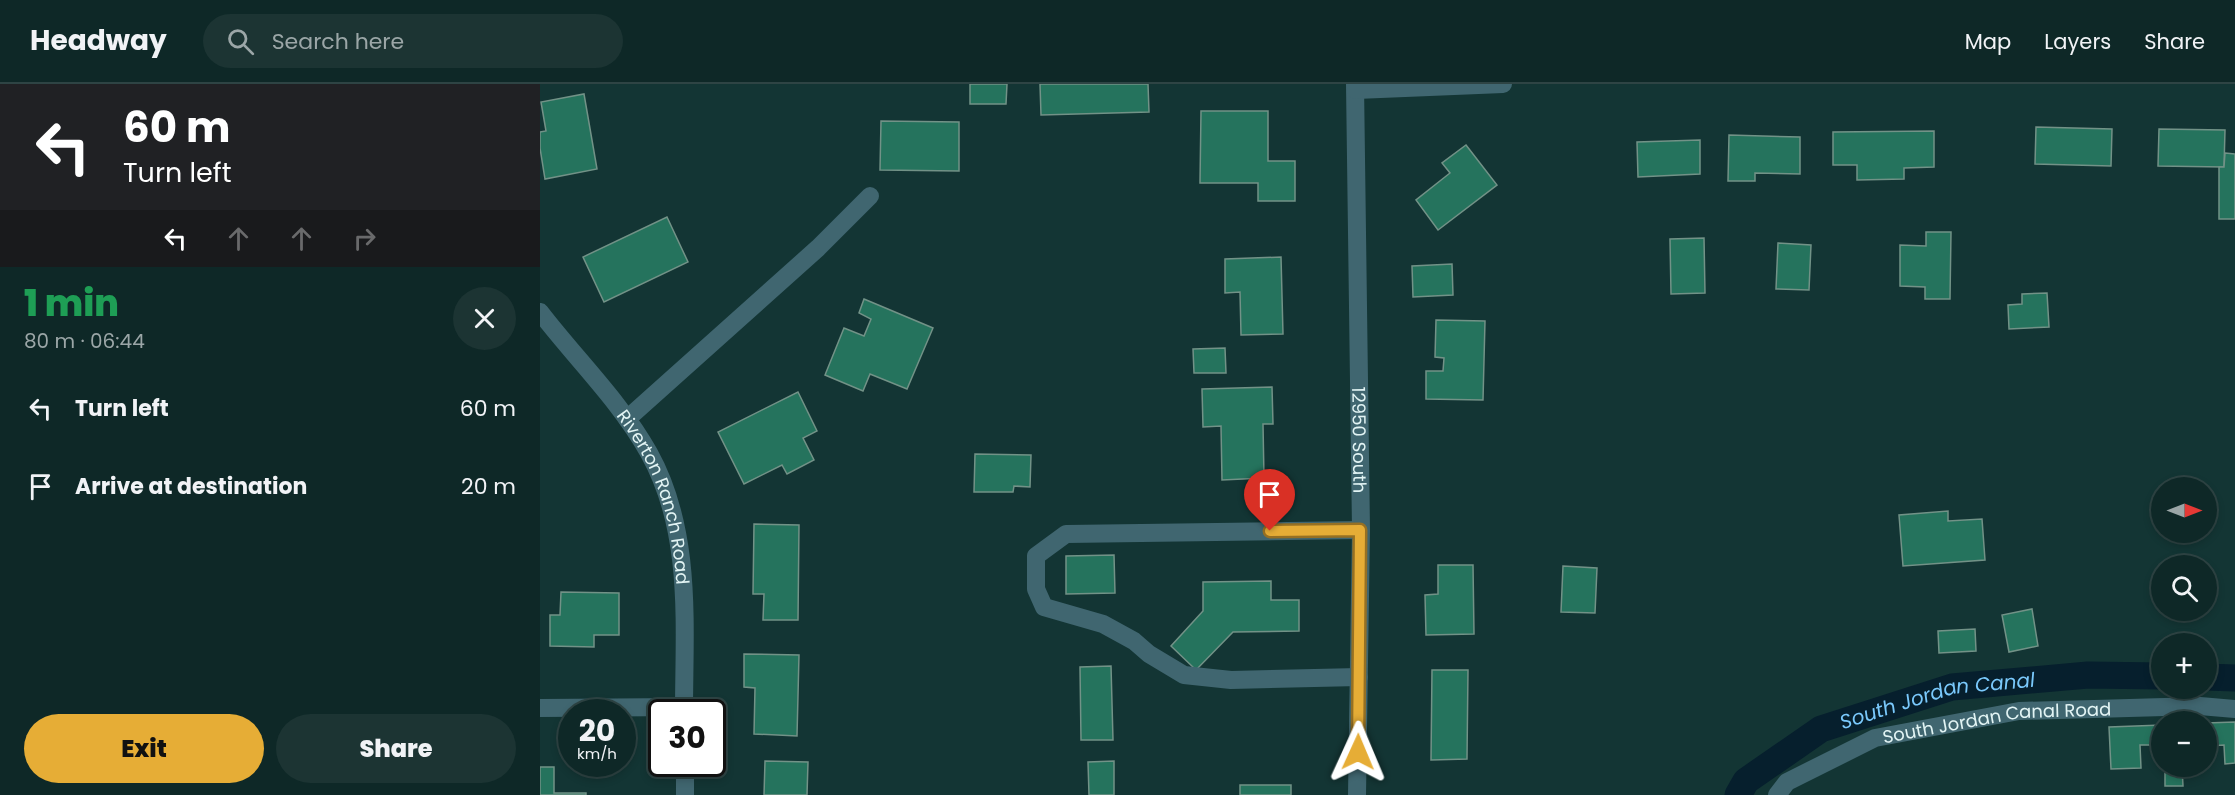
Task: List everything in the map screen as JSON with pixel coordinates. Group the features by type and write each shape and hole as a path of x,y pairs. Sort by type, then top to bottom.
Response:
{"street":[{"path":"1356,87 1503,84"},
{"name":"12950 South","path":"1356,87 1360,530 1357,795"},
{"path":"627,419 818,248 870,196"},
{"name":"Riverton Ranch Road","path":"540,312 627,419 650,454 666,492 678,538 684,586 684,699"},
{"path":"1359,677 1231,680 1184,675 1149,654 1134,640 1103,624 1044,607 1036,589 1036,556 1066,534 1360,530"},
{"name":"South Jordan Canal Road","path":"1778,795 1788,782 1875,738 2019,711 2200,706 2235,709"},
{"path":"540,708 648,710"},
{"path":"685,777 685,795"}],"building":[{"path":"970,84 1007,84 1006,104 970,104"},
{"path":"1040,84 1148,84 1149,112 1041,115"},
{"path":"584,94 597,169 545,179 540,132 546,131 541,102"},
{"path":"1201,111 1268,111 1268,161 1295,161 1295,201 1258,201 1258,183 1200,183"},
{"path":"881,121 959,122 959,171 880,170"},
{"path":"2036,127 2112,129 2111,166 2035,164"},
{"path":"2159,129 2225,130 2224,167 2158,166"},
{"path":"1934,131 1934,167 1904,168 1904,179 1857,180 1857,165 1833,165 1833,132"},
{"path":"1729,135 1800,137 1800,174 1755,173 1755,181 1728,181"},
{"path":"1700,140 1700,174 1638,177 1637,142"},
{"path":"1466,145 1497,185 1438,230 1416,200 1450,173 1442,163"},
{"path":"2225,153 2235,154 2235,219 2219,219 2219,167 2224,167"},
{"path":"667,217 688,262 604,302 583,257"},
{"path":"1926,232 1951,232 1950,299 1925,299 1925,287 1900,286 1900,245 1926,246"},
{"path":"1704,238 1705,293 1671,294 1670,239"},
{"path":"1778,243 1811,245 1809,290 1776,289"},
{"path":"1281,257 1283,334 1241,335 1240,292 1225,293 1225,259"},
{"path":"1452,264 1453,295 1413,297 1412,266"},
{"path":"2047,293 2049,327 2009,329 2008,305 2022,304 2022,294"},
{"path":"864,299 933,328 907,389 870,374 863,391 825,375 844,328 864,336 871,319 859,313"},
{"path":"1436,320 1485,321 1483,400 1426,399 1426,371 1443,371 1444,358 1435,357"},
{"path":"1225,348 1226,373 1194,373 1193,349"},
{"path":"1272,387 1273,424 1263,424 1264,478 1222,480 1221,426 1203,427 1202,389"},
{"path":"798,392 817,431 803,438 814,460 787,474 782,465 744,484 718,432"},
{"path":"975,454 1031,455 1030,487 1014,486 1013,492 974,492"},
{"path":"1948,511 1948,521 1982,519 1985,560 1903,566 1899,515"},
{"path":"754,524 799,525 798,620 763,620 764,594 753,594"},
{"path":"1114,555 1115,593 1066,594 1066,556"},
{"path":"1438,565 1473,565 1474,634 1426,635 1425,595 1438,594"},
{"path":"1563,566 1597,568 1595,613 1561,612"},
{"path":"1271,581 1271,600 1299,600 1299,631 1233,632 1196,670 1171,646 1203,611 1203,582"},
{"path":"561,592 619,593 619,635 594,635 594,647 550,646 550,615 560,615"},
{"path":"2032,609 2038,646 2009,652 2002,615"},
{"path":"1975,629 1976,651 1939,653 1938,631"},
{"path":"744,654 799,655 797,736 754,734 755,688 744,687"},
{"path":"1111,666 1113,740 1081,740 1080,667"},
{"path":"1432,670 1468,670 1467,759 1431,760"},
{"path":"2235,722 2235,763 2225,764 2224,745 2217,745 2217,723"},
{"path":"2151,725 2151,745 2140,745 2141,768 2111,769 2109,727"},
{"path":"765,761 808,762 807,795 764,795"},
{"path":"1114,761 1114,795 1089,795 1088,762"},
{"path":"540,767 554,767 554,793 586,793 586,795 540,795"},
{"path":"2165,777 2183,777 2183,786 2165,786"},
{"path":"1240,785 1291,785 1291,795 1240,795"}],"waterway":[{"name":"South Jordan Canal","path":"1738,795 1746,781 1821,729 1952,687 2088,675 2151,676"},
{"name":"South Jordan Canal","path":"2217,677 2235,678"}],"route":[{"path":"1270,531 1360,530 1358,752"}]}
